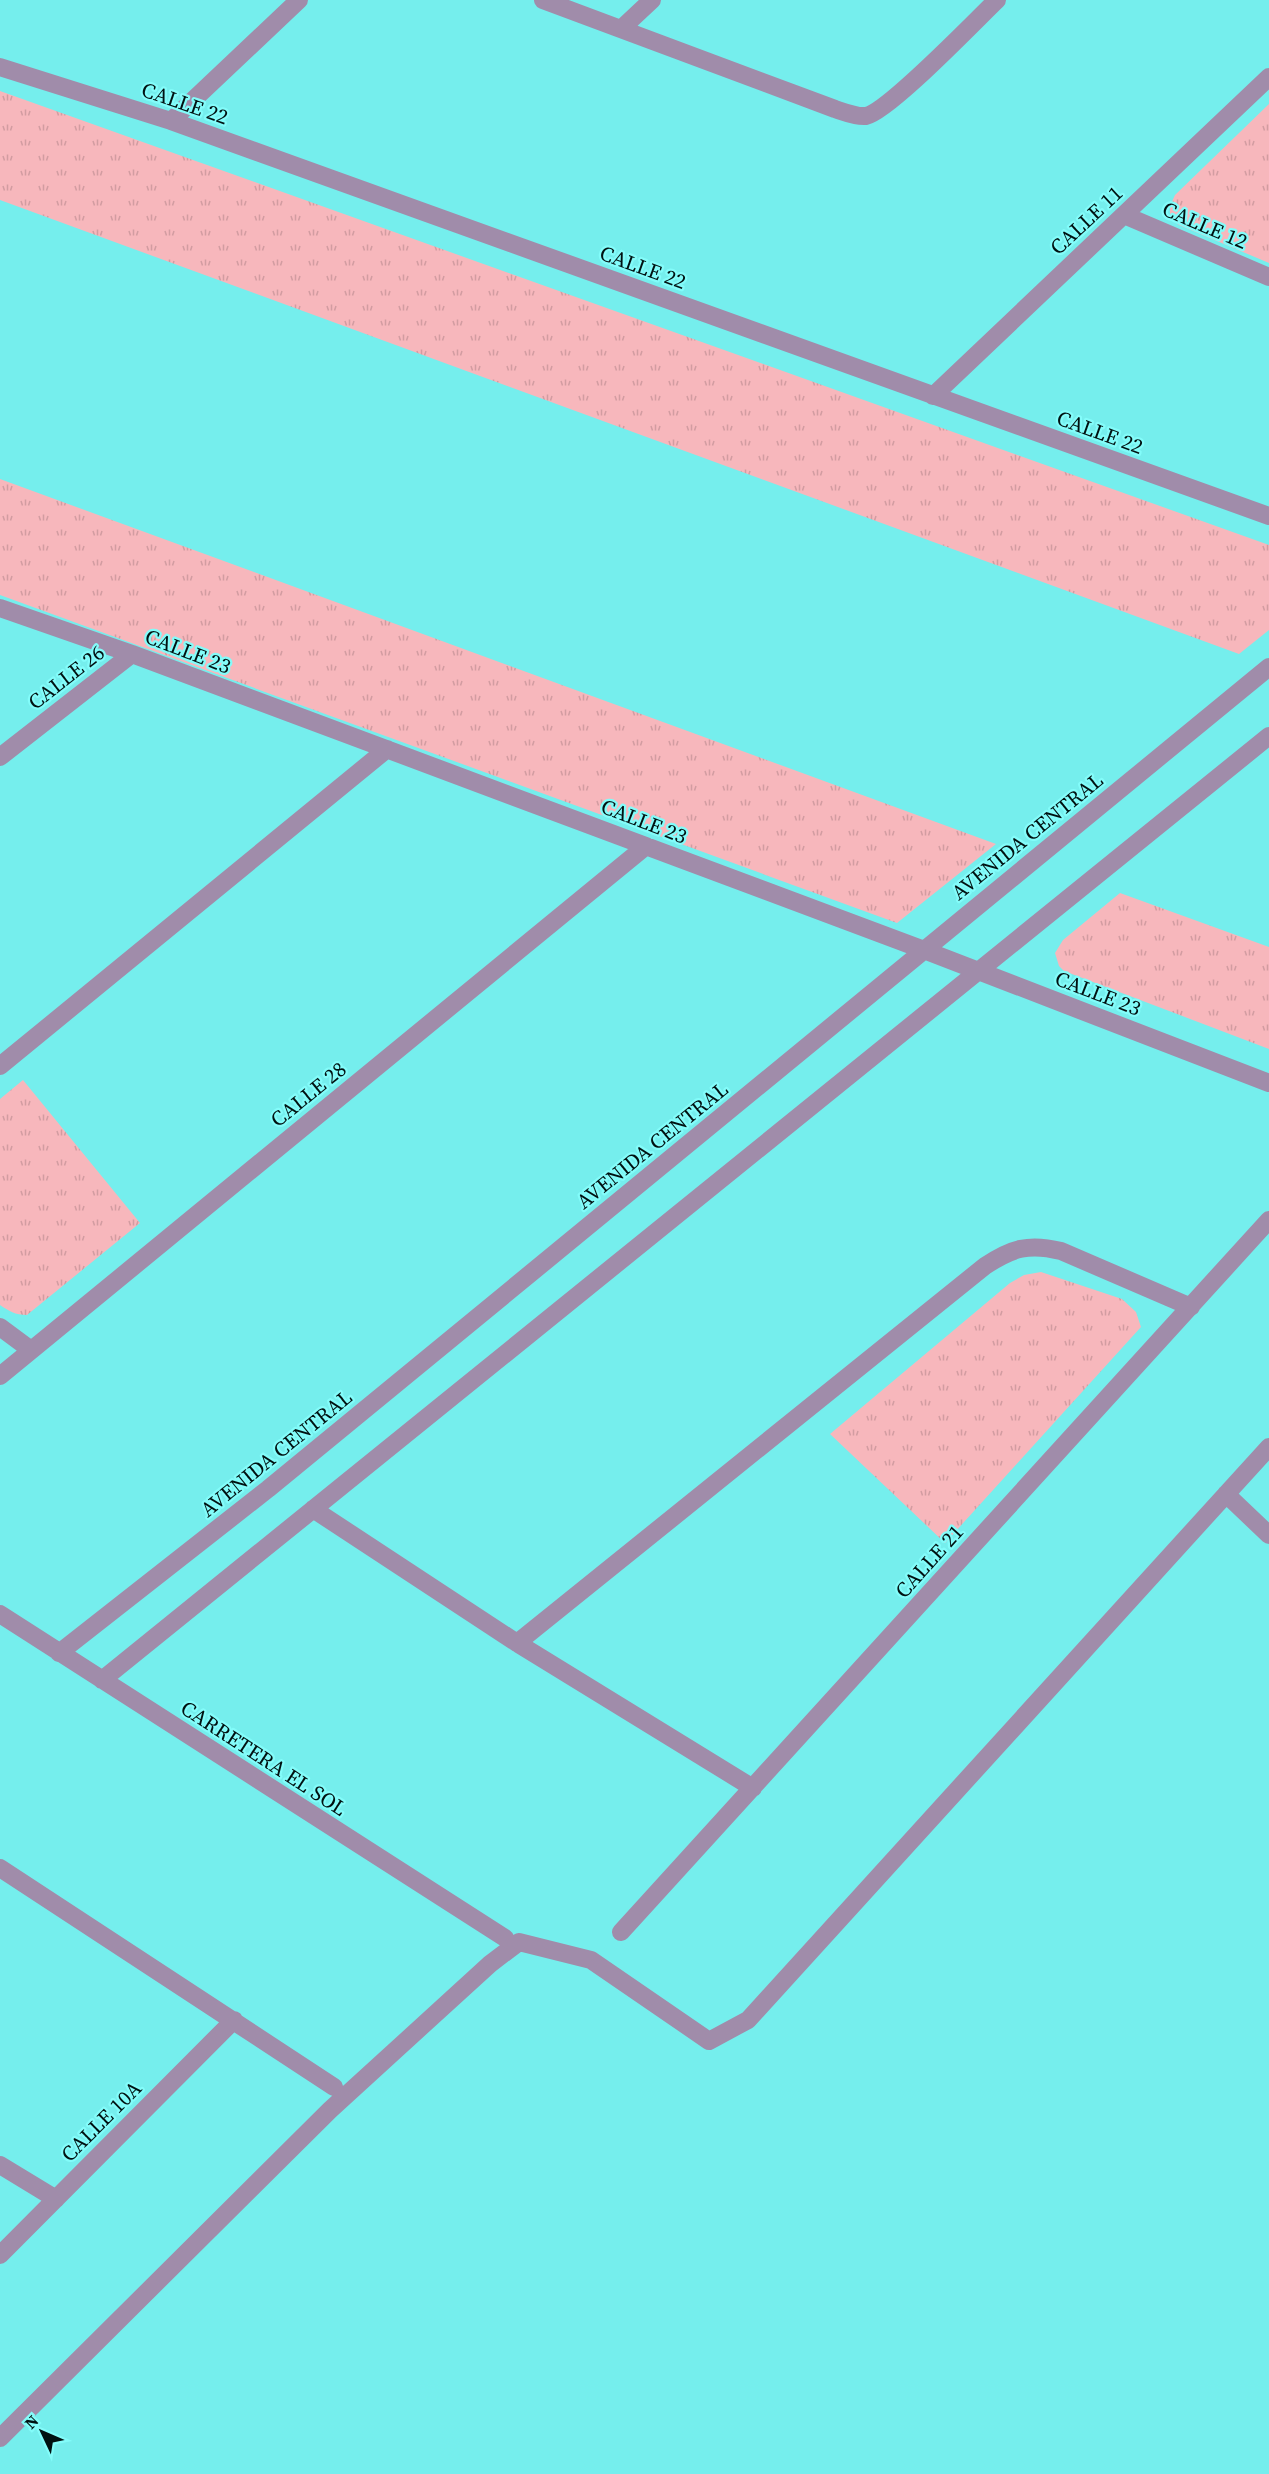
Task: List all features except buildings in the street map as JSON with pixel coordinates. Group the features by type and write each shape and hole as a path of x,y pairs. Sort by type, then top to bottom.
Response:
{"street":[{"path":"171,121 300,0"},
{"path":"543,0 835,109 866,116 882,108 900,93 997,0"},
{"path":"621,29 652,0"},
{"name":"CALLE 22","path":"0,67 171,121 1269,516"},
{"name":"CALLE 11","path":"933,396 1269,77"},
{"name":"CALLE 12","path":"1124,215 1269,277"},
{"name":"CALLE 23","path":"0,608 132,654 924,950 1269,1083"},
{"name":"CALLE 26","path":"0,757 132,654"},
{"name":"AVENIDA CENTRAL","path":"59,1653 268,1489 1269,667"},
{"path":"102,1680 1269,736"},
{"path":"0,1066 387,749"},
{"name":"CALLE 28","path":"0,1376 646,846"},
{"name":"CALLE 21","path":"621,1932 1269,1220"},
{"path":"517,1643 985,1266 1016,1248 1046,1247 1061,1251 1191,1307"},
{"path":"0,1327 31,1350"},
{"path":"0,2438 330,2110 490,1964 519,1942 591,1960 709,2041 748,2020 1269,1447"},
{"path":"1226,1494 1269,1535"},
{"path":"313,1509 517,1643 753,1788"},
{"name":"CARRETERA EL SOL","path":"0,1614 505,1938"},
{"path":"0,1868 334,2087"},
{"name":"CALLE 10A","path":"0,2255 234,2020"},
{"path":"0,2165 56,2199"}],"green space":[{"path":"0,91 1269,545 1269,630 1239,654 0,200"},
{"path":"1269,104 1269,263 1179,225 1170,215 1170,211 1175,195"},
{"path":"0,479 996,844 897,923 0,595"},
{"path":"1120,893 1269,947 1269,1049 1064,971 1059,966 1055,953 1063,940"},
{"path":"23,1080 140,1223 27,1315 12,1312 0,1305 0,1099"},
{"path":"1041,1272 1122,1299 1136,1312 1141,1327 945,1543 830,1434 1010,1283 1024,1275"}]}
